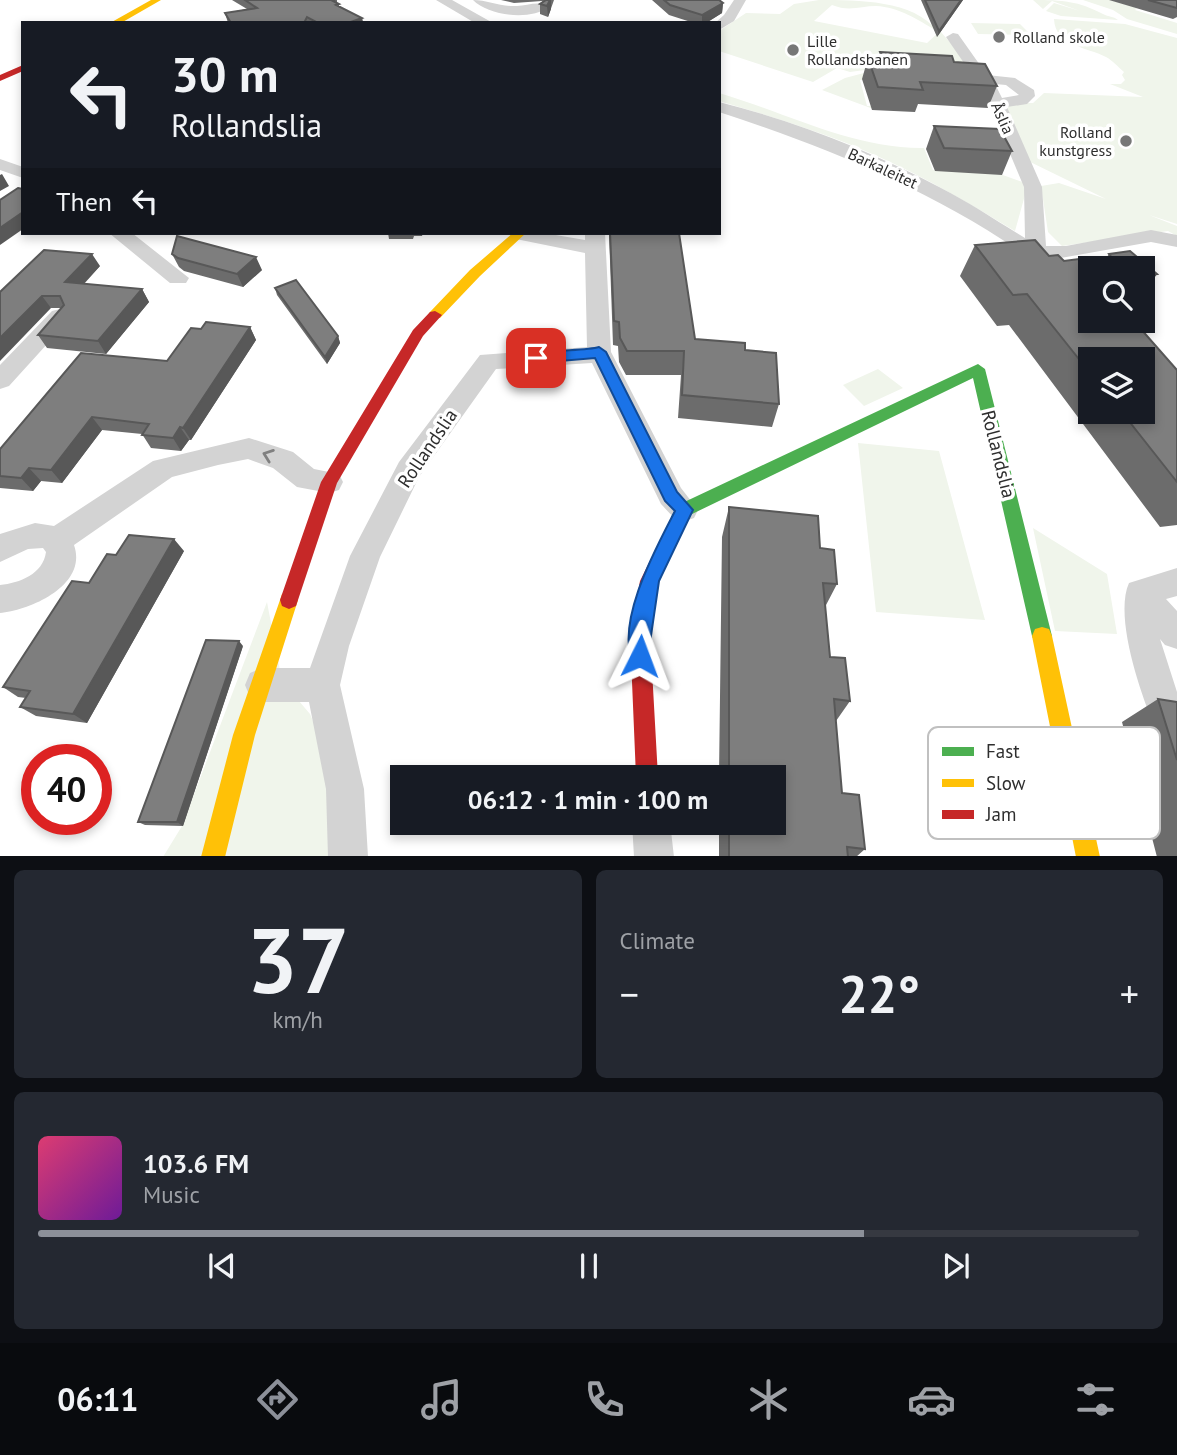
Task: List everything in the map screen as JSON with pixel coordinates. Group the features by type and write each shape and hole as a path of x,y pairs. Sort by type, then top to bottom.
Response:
{"street":[{"path":"118,21 157,0"},
{"path":"442,0 482,21"},
{"path":"479,0 493,8 515,13 542,7"},
{"path":"721,24 729,18 740,0"},
{"name":"Åslia","path":"953,37 984,79 997,103 1033,187 1036,253"},
{"path":"0,78 21,69"},
{"path":"984,79 1010,81 1026,90 1027,96 1021,101 997,103"},
{"name":"Barkaleitet","path":"721,108 812,137 871,161 934,192 1036,253 1078,290"},
{"path":"0,164 21,172"},
{"path":"122,235 177,278"},
{"path":"213,856 244,735 329,482 418,333 475,273 518,235"},
{"path":"530,235 594,241 599,352 671,496 684,510 649,581 639,634 646,765"},
{"path":"1036,253 1066,252 1134,238 1160,237 1177,241"},
{"path":"0,380 60,316"},
{"name":"Rollandslia","path":"348,856 345,789 323,685 333,646 365,556 409,470 489,360 586,356 599,352"},
{"name":"Rollandslia","path":"684,510 978,369 1037,611 1061,727"},
{"path":"57,540 163,469 218,454 249,448 283,460 307,478 329,482"},
{"path":"0,549 26,536 39,534 57,540 62,548 62,557 49,578 23,595 0,598"},
{"path":"1140,593 1177,582"},
{"path":"1140,593 1177,634"},
{"path":"1140,593 1144,640 1166,713"},
{"path":"262,685 323,685"},
{"path":"652,835 654,856"}],"shaded area":[{"path":"819,0 851,0 900,8 927,21 937,31 900,11 876,6 849,8 832,5 814,21 927,43 940,31 970,65 886,67 850,72 837,68 813,82 721,52 721,30 746,13 780,14 794,4"},
{"path":"1033,0 1062,1 1078,4 1118,20 1061,16 1046,11 1054,3 1080,11 1052,1 1043,9"},
{"path":"1083,0 1110,0 1137,8 1135,10 1177,23 1177,34 1127,19 1113,10"},
{"path":"1054,19 1125,24 1177,38 1177,224 1149,215 1177,226 1177,236 1168,231 1062,246 1048,232 1041,186 1059,183 1106,199 1020,157 997,103 1033,103 1044,93 1143,97 1110,84 1121,84 1125,80 1122,75 1124,72 1106,57 1066,40 1056,28"},
{"path":"971,23 1020,24 1031,35 978,34"},
{"path":"864,73 873,80 860,80 867,106 874,106 876,110 822,90 845,78"},
{"path":"721,94 872,143 924,148 933,170 1000,174 1028,184 1015,231 895,164 779,119 721,102"},
{"path":"878,369 903,388 864,406 843,385"},
{"path":"858,443 939,451 985,620 876,612"},
{"path":"1033,528 1107,574 1117,634 1055,631"},
{"path":"267,602 282,681 310,714 321,740 331,804 330,856 164,856 182,826"}],"building":[{"path":"245,0 335,0 333,1 339,4 336,5 362,18 354,21 314,21 307,17 305,21 230,21 225,13 257,8"},
{"path":"550,0 547,6 540,4"},
{"path":"664,0 719,0 723,3 702,15 670,5"},
{"path":"925,0 961,0 939,31"},
{"path":"1148,0 1177,0 1177,8"},
{"path":"880,52 952,56 954,62 985,64 997,86 920,82 923,90 878,87 868,58 882,58"},
{"path":"934,126 1000,129 1012,151 944,148"},
{"path":"21,189 21,213 0,228 0,200"},
{"path":"610,235 679,235 695,339 745,343 745,350 776,353 779,404 682,395 684,351 627,351 620,338 619,322 614,321"},
{"path":"177,236 256,257 237,274 178,258 172,254"},
{"path":"1035,240 1049,256 1058,255 1064,261 1078,259 1078,333 1144,333 1177,370 1177,482 1131,424 1155,424 1155,347 1078,347 1078,358 1027,294 1013,295 975,245"},
{"path":"44,250 92,254 65,282 142,289 98,341 38,335 64,305 60,296 42,296 0,338 0,292"},
{"path":"1130,251 1136,256 1110,256 1109,254"},
{"path":"296,280 338,336 325,357 275,288"},
{"path":"206,322 250,327 183,428 180,427 173,438 142,435 149,424 92,417 51,470 29,468 21,478 0,476 0,449 81,353 167,361 191,328 201,329"},
{"path":"729,507 818,516 820,548 834,550 837,584 823,583 830,657 845,658 850,701 834,699 842,793 859,795 865,849 847,847 848,856 729,856 729,835 786,835 786,765 729,765"},
{"path":"129,535 174,539 73,714 20,707 30,691 3,687 72,581 89,583 107,554 116,555"},
{"path":"206,640 239,641 177,822 138,822"},
{"path":"1158,699 1177,702 1177,760"}],"traffic: fast":[{"path":"680,517 684,510 978,369 1042,636"}],"traffic: slow":[{"path":"118,21 157,0"},
{"path":"435,315 475,273 518,235"},
{"path":"213,856 244,735 289,600"},
{"path":"1042,636 1061,727"},
{"path":"1084,839 1088,856"}],"traffic: jam":[{"path":"0,78 21,69"},
{"path":"289,600 329,482 418,333 435,315"},
{"path":"646,765 640,634 649,581 680,517"}],"place":[{"name":"Rolland skole","path":"999,37"},
{"name":"Lille Rollandsbanen","path":"793,50"},
{"name":"Rolland kunstgress","path":"1126,141"}],"route":[{"path":"536,358 586,356 599,352 671,496 684,510 649,581 639,634 640,656"}]}
